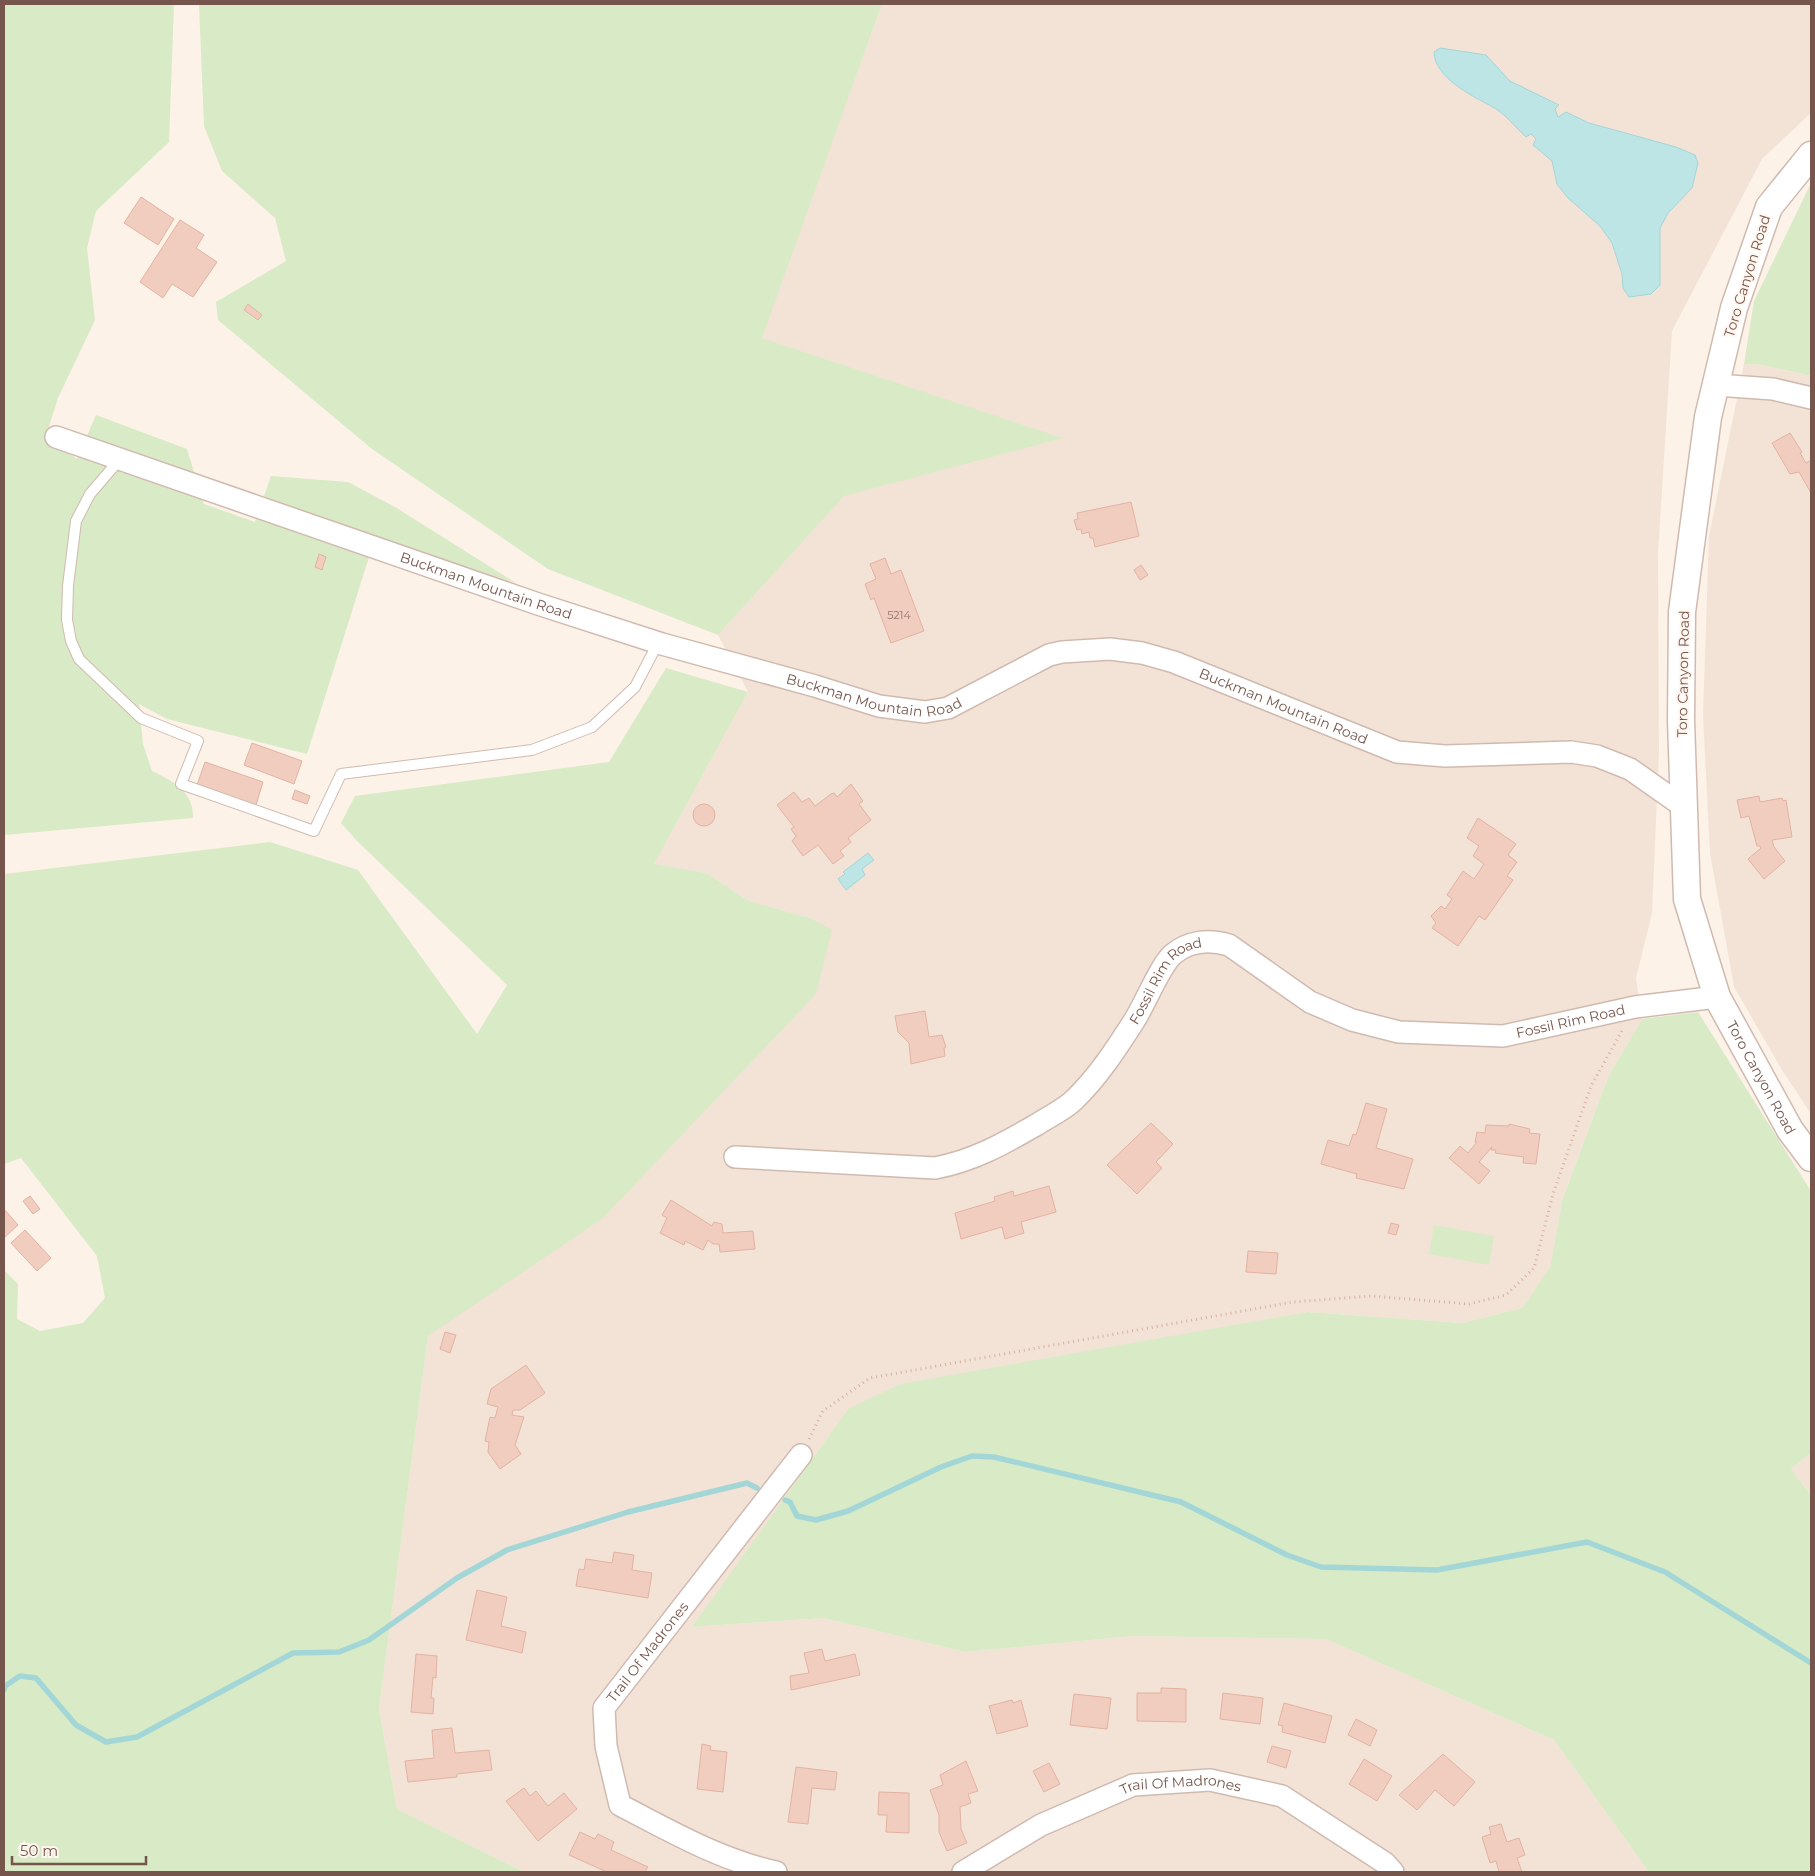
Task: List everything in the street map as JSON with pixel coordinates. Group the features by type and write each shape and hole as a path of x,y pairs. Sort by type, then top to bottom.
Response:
{"street":[{"name":"Toro Canyon Road","path":"1811,155 1769,207 1734,308 1716,385 1702,453 1682,612 1681,720 1687,900 1717,998 1790,1130 1811,1158"},
{"path":"1716,385 1773,389 1811,398"},
{"name":"Buckman Mountain Road","path":"56,437 538,604 658,643 815,686 879,706 926,712 957,704 1049,654 1081,649 1110,649 1142,653 1174,662 1397,752 1445,756 1571,752 1597,756 1630,768 1684,807"},
{"name":"Fossil Rim Road","path":"735,1157 935,1168 956,1164 981,1155 1072,1102 1096,1076 1124,1036 1170,957 1182,948 1200,942 1214,941 1229,945 1310,1002 1352,1020 1399,1032 1503,1036 1635,1007 1717,998"},
{"name":"Trail Of Madrones","path":"776,1872 760,1869 696,1845 620,1805 606,1746 604,1708 801,1455"},
{"name":"Trail Of Madrones","path":"963,1872 1041,1825 1133,1785 1210,1780 1282,1796 1385,1863 1393,1872"}],"lane":[{"path":"120,459 90,494 76,520 66,620 71,641 79,659 141,718 198,741 181,784 314,831 341,774 532,750 592,727 635,687 658,643"}],"path":[{"path":"801,1455 823,1411 870,1378 1293,1302 1371,1296 1469,1304 1506,1295 1534,1268 1553,1194 1591,1086 1635,1007"}],"shaded area":[{"path":"882,4 1811,4 1811,113 1762,159 1672,331 1658,554 1659,752 1652,913 1636,978 1642,1019 1608,1077 1562,1201 1550,1267 1522,1308 1462,1323 1308,1312 848,1409 693,1627 824,1618 965,1652 1133,1636 1326,1639 1554,1740 1649,1872 524,1872 397,1809 379,1709 428,1336 810,918 749,901 706,873 653,865 748,692 718,635 844,495 1062,438 761,338"},
{"path":"1744,364 1763,365 1811,376 1811,1114 1782,1070 1734,987 1710,853 1703,715 1709,536"},
{"path":"1811,1453 1811,1495 1791,1469"}],"green space":[{"path":"4,4 174,4 169,142 96,211 87,248 95,320 58,398 46,436 77,459 96,415 187,449 204,504 255,522 271,476 348,482 395,507 516,583 375,538 307,754 167,719 139,704 143,744 152,771 181,788 190,801 193,818 4,835"},
{"path":"199,4 882,4 762,338 1063,438 844,496 718,635 548,569 372,449 218,320 216,302 286,261 275,218 222,171 204,126"},
{"path":"1811,183 1811,376 1763,365 1744,364 1754,301"},
{"path":"666,668 748,692 654,864 706,873 749,901 810,918 832,930 816,994 602,1219 428,1336 379,1709 397,1809 524,1872 4,1872 4,1270 18,1284 17,1319 40,1331 83,1323 105,1298 97,1256 21,1158 4,1164 4,874 270,842 358,870 477,1034 507,985 357,841 341,823 355,796 609,762"},
{"path":"1698,1012 1811,1191 1811,1453 1791,1469 1811,1495 1811,1872 1649,1872 1554,1740 1326,1639 1133,1636 965,1652 824,1618 692,1627 848,1409 900,1384 1308,1312 1462,1323 1522,1308 1550,1267 1562,1201 1608,1077 1642,1019"},
{"path":"1434,1225 1494,1236 1489,1265 1429,1254"}],"water":[{"path":"1440,48 1486,55 1510,81 1559,105 1555,109 1558,117 1566,112 1589,123 1676,147 1695,155 1698,163 1692,188 1668,213 1660,228 1660,285 1651,294 1629,297 1623,288 1622,274 1612,243 1600,226 1568,198 1557,184 1552,161 1533,145 1536,139 1531,134 1526,137 1501,112 1455,85 1440,70 1436,61 1434,52"},
{"path":"868,853 874,860 862,869 865,875 846,890 838,879 845,874 843,872"}],"building":[{"path":"141,197 174,219 158,245 124,223"},
{"path":"180,220 204,235 196,248 217,262 193,297 172,284 163,298 140,282"},
{"path":"248,304 262,315 258,320 244,310"},
{"path":"1790,433 1802,452 1800,453 1806,463 1811,460 1811,493 1799,472 1790,474 1772,443"},
{"path":"1131,502 1139,536 1095,547 1089,532 1082,534 1081,529 1077,530 1074,520 1078,519 1077,513"},
{"path":"319,554 326,557 322,570 315,567"},
{"path":"885,558 891,574 901,570 924,631 891,643 874,598 871,600 865,584 876,579 870,564"},
{"path":"1141,565 1148,575 1140,580 1134,570"},
{"path":"252,743 302,761 294,784 244,765"},
{"path":"205,762 263,782 256,805 197,785"},
{"path":"851,784 863,801 859,804 871,820 848,838 851,842 840,851 844,856 833,864 818,845 803,856 792,841 796,836 791,829 794,827 777,805 794,792 802,802 809,798 815,806 831,794 834,793 837,797"},
{"path":"295,790 310,796 307,804 292,799"},
{"path":"1759,796 1760,802 1782,798 1783,801 1786,800 1792,837 1772,840 1774,847 1785,861 1764,879 1748,859 1761,848 1757,846 1749,816 1741,818 1737,800"},
{"path":"704,804 712,807 715,815 712,823 704,826 696,823 693,815 696,807"},
{"path":"1478,818 1516,844 1508,855 1517,862 1507,876 1513,880 1485,920 1479,916 1458,946 1432,928 1436,923 1431,916 1441,906 1445,909 1452,899 1447,895 1463,871 1474,879 1484,864 1473,856 1479,846 1467,838"},
{"path":"925,1011 929,1037 942,1035 946,1047 944,1048 945,1056 911,1064 909,1043 898,1032 895,1016"},
{"path":"1366,1103 1387,1109 1376,1148 1413,1159 1404,1189 1356,1178 1357,1174 1321,1164 1328,1140 1349,1146 1353,1134 1356,1135"},
{"path":"1151,1123 1173,1144 1156,1162 1162,1168 1137,1194 1107,1165"},
{"path":"1509,1124 1530,1129 1529,1133 1540,1134 1536,1164 1523,1163 1524,1157 1495,1153 1496,1150 1491,1150 1492,1147 1479,1162 1490,1171 1479,1184 1449,1158 1460,1146 1468,1153 1477,1142 1475,1142 1477,1132 1485,1133 1486,1125 1509,1126"},
{"path":"1049,1186 1056,1212 1021,1222 1024,1233 1005,1239 1002,1227 961,1239 955,1213 995,1201 994,1197 1013,1191 1014,1196"},
{"path":"30,1196 40,1209 33,1214 23,1201"},
{"path":"671,1200 712,1226 714,1222 722,1224 723,1233 753,1231 755,1249 720,1252 719,1244 713,1244 708,1240 703,1250 685,1241 684,1245 660,1233 667,1218 662,1215"},
{"path":"4,1209 18,1225 4,1238"},
{"path":"1391,1223 1399,1225 1396,1235 1388,1233"},
{"path":"25,1230 51,1258 37,1271 11,1243"},
{"path":"1248,1251 1278,1253 1276,1274 1246,1272"},
{"path":"445,1332 456,1335 450,1353 440,1349"},
{"path":"526,1365 545,1393 520,1410 513,1410 512,1415 524,1417 515,1445 521,1454 500,1469 488,1452 489,1442 485,1441 490,1417 495,1418 498,1407 487,1404 491,1389"},
{"path":"614,1552 634,1555 632,1570 652,1573 648,1598 576,1586 579,1569 584,1570 586,1559 612,1563"},
{"path":"477,1590 507,1597 501,1626 526,1632 522,1653 466,1640"},
{"path":"822,1649 825,1661 855,1654 860,1675 791,1690 790,1676 809,1673 804,1653"},
{"path":"416,1654 437,1656 436,1678 433,1677 431,1698 434,1698 433,1714 411,1712"},
{"path":"1161,1688 1186,1689 1186,1722 1137,1721 1137,1693 1161,1693"},
{"path":"1223,1693 1263,1698 1260,1724 1220,1719"},
{"path":"1074,1694 1111,1698 1107,1729 1070,1725"},
{"path":"1012,1700 1013,1703 1021,1700 1028,1726 997,1734 989,1706"},
{"path":"1284,1703 1332,1716 1325,1743 1282,1732 1283,1726 1278,1725"},
{"path":"1356,1719 1377,1730 1370,1746 1348,1735"},
{"path":"452,1728 455,1753 489,1750 492,1770 457,1774 457,1777 408,1782 405,1761 434,1758 432,1730"},
{"path":"702,1744 711,1746 710,1750 727,1752 723,1792 697,1789"},
{"path":"1272,1746 1291,1751 1286,1768 1267,1762"},
{"path":"1443,1754 1475,1782 1454,1806 1435,1790 1417,1810 1399,1795"},
{"path":"1364,1759 1392,1776 1377,1801 1349,1784"},
{"path":"966,1761 978,1791 968,1794 971,1803 960,1807 961,1829 967,1843 947,1851 939,1832 939,1815 930,1790 943,1785 940,1775"},
{"path":"1049,1763 1060,1784 1044,1792 1033,1771"},
{"path":"796,1767 837,1772 835,1790 812,1788 808,1824 788,1822"},
{"path":"524,1788 530,1796 536,1791 548,1806 564,1793 577,1809 538,1841 506,1801"},
{"path":"879,1792 909,1793 909,1833 886,1832 887,1815 878,1815"},
{"path":"1501,1824 1507,1842 1519,1838 1525,1855 1517,1858 1522,1872 1499,1872 1496,1861 1490,1863 1482,1837 1491,1834 1489,1827"},
{"path":"580,1832 595,1839 598,1834 614,1842 611,1850 648,1867 645,1872 607,1872 569,1855"}],"waterway":[{"path":"785,1500 790,1502 797,1516 816,1520 848,1511 941,1467 972,1456 994,1457 1181,1502 1287,1555 1321,1567 1437,1570 1587,1542 1665,1572 1811,1663"},
{"path":"4,1690 5,1686 20,1676 36,1678 76,1725 106,1742 137,1737 293,1653 339,1652 369,1640 457,1578 507,1550 628,1512 747,1483 757,1488"}]}
